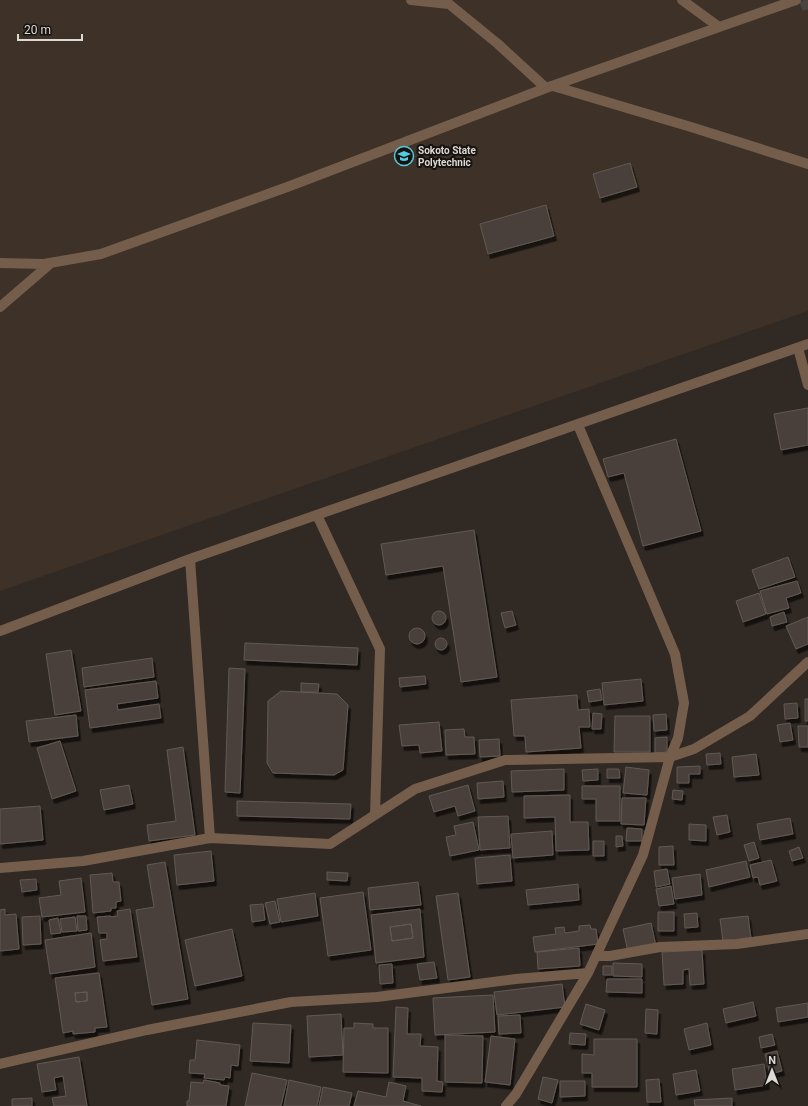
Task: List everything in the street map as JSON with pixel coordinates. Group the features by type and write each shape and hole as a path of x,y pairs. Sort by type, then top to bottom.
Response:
{"street":[{"path":"411,0 449,4 549,87 691,127 808,164"},
{"path":"682,0 719,27"},
{"path":"0,263 44,264 101,254 290,186 549,87 796,0"},
{"path":"0,307 51,263"},
{"path":"0,631 190,559 803,346 808,385"},
{"path":"506,1106 516,1094 588,973 643,855 670,757 678,738 684,702 675,654 578,425"},
{"path":"317,515 380,649 375,815"},
{"path":"190,559 210,838"},
{"path":"0,868 83,861 210,838 330,844 415,790 505,760 670,757 694,749 750,716 808,662"},
{"path":"596,956 610,956 660,947 737,944 808,934"},
{"path":"0,1064 147,1030 291,1002 377,997 516,979 588,973"}],"shaded area":[{"name":"Sokoto State Polytechnic","path":"0,0 808,0 808,311 0,591"}],"building":[{"path":"630,163 637,187 600,198 593,174"},
{"path":"546,205 554,236 488,254 480,224"},
{"path":"808,408 808,445 781,450 774,414"},
{"path":"676,439 701,531 643,546 624,473 608,477 603,459"},
{"path":"474,530 497,677 461,682 443,566 386,575 381,544"},
{"path":"788,557 795,577 759,589 752,570"},
{"path":"797,581 801,593 786,598 789,608 767,614 760,591"},
{"path":"759,593 766,614 743,622 736,601"},
{"path":"436,611 442,611 446,615 446,621 442,625 436,625 432,621 432,615"},
{"path":"512,611 516,625 505,628 501,613"},
{"path":"784,612 787,622 772,626 770,617"},
{"path":"808,617 808,644 796,649 786,626"},
{"path":"414,628 420,628 425,633 423,642 420,644 414,644 409,639 409,633"},
{"path":"443,638 446,639 446,649 439,650 436,649 435,642 436,639"},
{"path":"245,643 358,648 357,665 244,660"},
{"path":"71,650 81,711 55,715 46,654"},
{"path":"152,658 154,677 84,687 82,668"},
{"path":"229,668 245,669 240,793 225,792"},
{"path":"425,676 426,684 400,687 399,678"},
{"path":"641,679 643,701 604,705 602,683"},
{"path":"156,681 158,698 117,704 118,710 159,704 161,718 90,728 85,690"},
{"path":"301,683 319,684 318,692 301,692"},
{"path":"600,689 602,700 589,702 587,691"},
{"path":"281,691 337,694 348,705 343,770 334,775 273,773 267,763 268,701"},
{"path":"577,695 578,710 589,709 590,727 579,727 581,748 526,752 525,736 514,736 511,700"},
{"path":"805,699 808,699 808,721 805,721"},
{"path":"797,703 798,718 785,719 784,704"},
{"path":"593,713 602,714 601,729 592,729"},
{"path":"666,714 667,730 654,731 653,715"},
{"path":"76,715 78,736 29,742 26,721"},
{"path":"615,716 650,716 650,752 614,752"},
{"path":"439,722 442,751 420,753 419,745 402,746 399,725"},
{"path":"790,723 793,740 780,742 777,725"},
{"path":"798,726 808,726 808,747 799,747"},
{"path":"464,729 465,737 474,737 475,754 446,755 445,730"},
{"path":"667,737 667,752 655,753 655,738"},
{"path":"499,739 500,756 480,757 479,740"},
{"path":"60,741 76,791 52,799 37,748"},
{"path":"183,747 195,835 149,841 147,825 176,821 167,750"},
{"path":"720,753 721,764 707,765 706,754"},
{"path":"756,754 759,775 734,777 732,757"},
{"path":"700,766 700,774 689,774 689,783 677,783 677,767"},
{"path":"626,767 649,770 647,795 623,793"},
{"path":"564,769 564,790 512,792 511,771"},
{"path":"598,769 598,780 583,781 582,770"},
{"path":"607,769 619,769 620,778 607,778"},
{"path":"503,781 504,797 478,799 477,783"},
{"path":"129,785 133,804 104,810 100,790"},
{"path":"468,785 475,811 458,816 455,806 434,812 429,796"},
{"path":"582,786 620,786 620,821 596,821 596,799 582,799"},
{"path":"673,790 683,791 682,800 672,799"},
{"path":"570,795 570,822 588,822 589,850 556,851 555,817 524,818 524,796"},
{"path":"622,798 646,798 644,825 621,824"},
{"path":"237,801 351,804 350,819 237,816"},
{"path":"40,806 43,840 0,844 0,809"},
{"path":"727,815 730,832 717,835 713,817"},
{"path":"508,816 510,848 480,850 478,817"},
{"path":"790,818 793,834 760,840 757,824"},
{"path":"473,822 479,850 450,856 446,837 456,835 454,826"},
{"path":"689,824 706,825 706,841 689,840"},
{"path":"627,828 642,829 642,841 626,841"},
{"path":"552,831 553,855 513,858 511,834"},
{"path":"616,836 622,836 623,846 616,847"},
{"path":"593,841 604,841 604,856 593,856"},
{"path":"754,842 759,858 749,861 744,845"},
{"path":"673,846 674,865 659,865 659,847"},
{"path":"799,847 803,858 792,861 789,851"},
{"path":"211,851 214,881 177,885 174,855"},
{"path":"510,855 512,881 477,884 475,858"},
{"path":"771,860 777,881 760,885 758,877 753,878 750,865"},
{"path":"746,861 750,877 709,887 706,870"},
{"path":"165,862 188,999 152,1005 136,910 154,907 147,865"},
{"path":"667,869 670,884 656,887 654,871"},
{"path":"327,872 348,873 347,881 327,880"},
{"path":"112,873 113,882 119,882 121,901 116,902 116,908 111,908 111,911 93,913 90,875"},
{"path":"700,874 702,895 675,899 672,878"},
{"path":"81,878 85,912 42,917 39,898 61,895 59,881"},
{"path":"36,879 37,890 22,892 20,880"},
{"path":"418,882 421,905 370,910 368,888"},
{"path":"578,884 579,900 528,905 526,890"},
{"path":"671,886 674,904 659,906 656,889"},
{"path":"363,892 371,950 328,956 320,898"},
{"path":"315,893 318,916 281,922 277,899"},
{"path":"458,893 470,977 448,980 436,896"},
{"path":"275,901 280,922 270,924 265,903"},
{"path":"263,904 265,920 252,922 250,905"},
{"path":"5,909 5,915 16,914 19,949 0,951 0,910"},
{"path":"130,909 137,957 103,961 100,940 107,939 107,933 99,933 97,917 118,916 117,911"},
{"path":"420,909 424,957 376,963 371,915","holes":["411,924 413,938 392,941 390,927"]},
{"path":"658,912 674,912 674,931 658,931"},
{"path":"697,913 698,927 685,928 684,914"},
{"path":"40,916 41,944 23,945 22,917"},
{"path":"77,916 86,916 87,930 78,931"},
{"path":"748,916 751,938 723,942 720,919"},
{"path":"75,917 77,931 62,932 60,919"},
{"path":"58,918 61,933 51,934 49,920"},
{"path":"651,923 656,946 628,952 623,929"},
{"path":"411,924 413,938 392,941 390,927"},
{"path":"590,925 591,929 596,929 598,944 535,952 533,937 556,934 555,928 564,927 565,933 579,931 579,926"},
{"path":"232,929 242,976 195,986 185,940"},
{"path":"91,933 95,967 50,974 45,940"},
{"path":"579,948 580,966 538,969 537,952"},
{"path":"702,950 704,984 690,985 689,969 683,970 683,984 664,985 662,952"},
{"path":"434,962 437,978 420,980 417,964"},
{"path":"613,963 642,964 642,977 613,976"},
{"path":"392,964 393,983 380,984 379,965"},
{"path":"603,966 612,966 612,975 603,975"},
{"path":"99,973 107,1027 95,1028 95,1032 73,1034 73,1031 63,1033 55,978","holes":["87,992 87,1001 76,1002 75,993"]},
{"path":"607,979 642,979 642,993 606,992"},
{"path":"562,984 565,1007 497,1015 494,992"},
{"path":"87,992 87,1001 76,1002 75,993"},
{"path":"493,995 495,1032 435,1035 433,998"},
{"path":"753,1002 756,1016 726,1023 723,1009"},
{"path":"808,1003 808,1017 778,1022 776,1008"},
{"path":"586,1004 605,1010 599,1030 580,1024"},
{"path":"396,1007 408,1008 407,1034 421,1034 420,1046 438,1047 437,1081 443,1082 442,1092 422,1091 422,1078 393,1077"},
{"path":"646,1009 658,1010 657,1034 645,1033"},
{"path":"341,1014 343,1055 309,1057 307,1016"},
{"path":"520,1015 521,1033 499,1034 498,1016"},
{"path":"253,1023 291,1025 289,1063 250,1061"},
{"path":"354,1023 373,1024 373,1028 388,1028 388,1073 343,1072 344,1028 354,1028"},
{"path":"707,1023 711,1045 689,1050 684,1029"},
{"path":"570,1033 586,1034 585,1045 569,1044"},
{"path":"772,1034 775,1045 761,1048 759,1037"},
{"path":"445,1035 483,1036 482,1083 445,1082"},
{"path":"491,1036 515,1039 510,1085 485,1082"},
{"path":"594,1039 637,1039 637,1087 592,1087 592,1073 582,1073 582,1054 594,1055"},
{"path":"197,1040 240,1045 238,1066 231,1065 230,1078 225,1077 224,1080 204,1078 205,1074 189,1073 190,1060 195,1060"},
{"path":"777,1051 782,1071 770,1074 765,1054"},
{"path":"79,1057 87,1106 54,1106 52,1098 66,1096 63,1076 54,1078 56,1090 42,1092 37,1064"},
{"path":"764,1064 767,1085 735,1090 732,1069"},
{"path":"696,1070 700,1091 676,1095 673,1074"},
{"path":"252,1073 287,1080 281,1106 245,1106"},
{"path":"543,1077 558,1080 552,1103 538,1099"},
{"path":"659,1079 661,1102 647,1102 646,1080"},
{"path":"204,1080 229,1086 226,1106 187,1106 191,1082 203,1083"},
{"path":"289,1080 321,1087 317,1106 284,1106"},
{"path":"560,1081 585,1081 585,1096 560,1097"},
{"path":"389,1082 406,1086 403,1101 421,1106 354,1106 358,1091 386,1097"},
{"path":"323,1087 352,1093 349,1106 319,1106"},
{"path":"32,1098 32,1106 12,1106 12,1099"},
{"path":"732,1098 732,1106 695,1106 694,1100"}],"tunnel":[{"path":"804,0 808,11"}],"place":[{"name":"Sokoto State Polytechnic","path":"404,156"}]}
